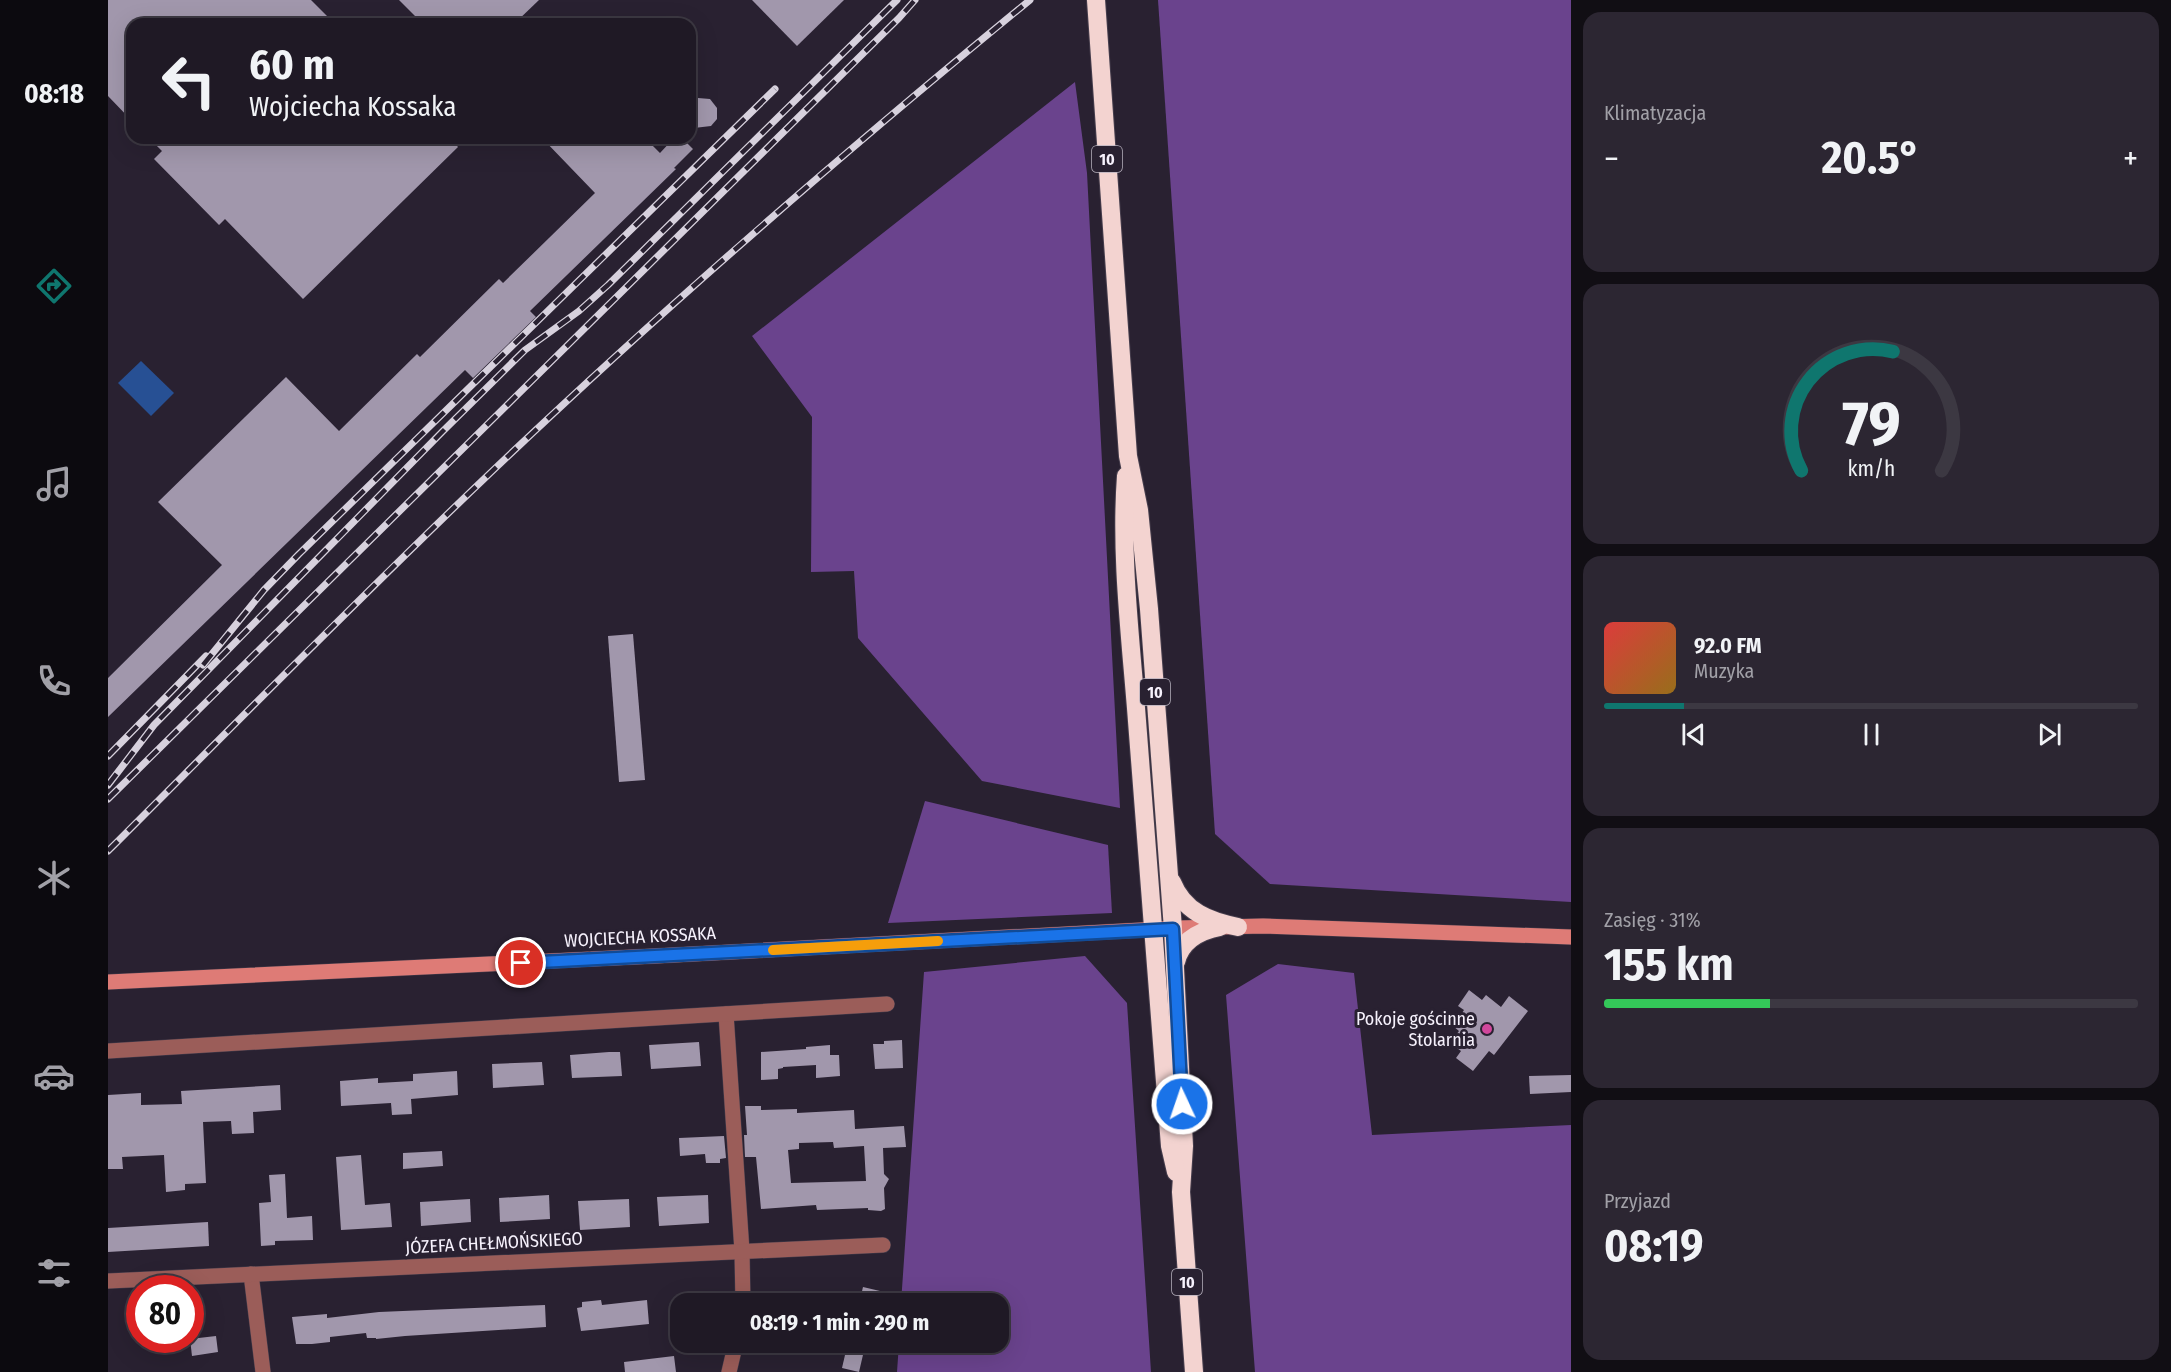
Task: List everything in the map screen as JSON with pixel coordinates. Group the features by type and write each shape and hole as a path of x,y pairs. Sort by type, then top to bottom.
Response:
{"highway":[{"name":"10","path":"1096,0 1128,456 1139,510 1149,609 1169,873 1184,1146 1181,1191 1194,1372"},
{"name":"10","path":"1128,456 1124,509 1125,543 1152,930 1170,1146 1181,1191"},
{"path":"1169,873 1180,898 1190,909 1204,918 1238,927"},
{"path":"1175,967 1181,948 1190,939 1207,929 1220,927"}],"street":[{"name":"WOJCIECHA KOSSAKA","path":"108,982 1220,927 1263,926 1571,937"},
{"path":"108,1051 887,1004"},
{"path":"726,1014 743,1293"},
{"name":"JÓZEFA CHEŁMOŃSKIEGO","path":"108,1281 883,1245"},
{"path":"251,1274 263,1372"},
{"path":"729,1372 733,1353"}],"shaded area":[{"path":"1158,0 1571,0 1571,902 1270,884 1215,834"},
{"path":"1075,82 1087,173 1120,808 982,781 858,638 854,571 811,572 812,417 752,336"},
{"path":"925,801 1108,845 1112,913 888,923"},
{"path":"1085,956 1127,1003 1151,1372 897,1372 898,1353 1009,1353 1009,1293 902,1293 924,972"},
{"path":"1278,964 1354,973 1372,1135 1571,1125 1571,1372 1255,1372 1226,995"}],"water":[{"path":"141,361 174,393 151,416 118,383"}],"building":[{"path":"108,0 311,0 329,18 126,18 126,115 108,96"},
{"path":"399,0 539,0 520,18 417,18"},
{"path":"752,0 844,0 797,46"},
{"path":"710,99 717,108 717,119 711,126 696,128 696,100"},
{"path":"155,144 455,144 458,147 303,299 225,219 219,225 154,159 162,151"},
{"path":"548,144 651,144 660,153 668,144 688,144 693,149 674,168 676,169 530,311 536,317 473,378 465,370 108,717 108,678 222,565 158,502 286,377 339,431 417,354 420,357 499,279 503,283 595,193"},
{"path":"633,634 645,780 619,782 608,636"},
{"path":"1469,990 1482,1000 1486,995 1501,1007 1509,996 1528,1011 1494,1055 1489,1051 1473,1071 1456,1058 1461,1051 1450,1043 1459,1031 1453,1026 1464,1010 1458,1006"},
{"path":"902,1040 903,1068 875,1069 873,1044"},
{"path":"699,1042 701,1066 651,1069 649,1045"},
{"path":"830,1045 830,1055 839,1055 840,1076 816,1078 816,1065 783,1067 778,1069 778,1079 761,1080 761,1052"},
{"path":"620,1052 622,1076 572,1078 570,1055"},
{"path":"542,1062 544,1085 493,1088 492,1064"},
{"path":"457,1071 458,1095 411,1099 412,1114 392,1115 391,1103 341,1106 340,1081 378,1078 378,1083 413,1081 413,1074"},
{"path":"1571,1075 1571,1092 1530,1094 1529,1076"},
{"path":"280,1085 281,1110 253,1112 254,1133 232,1134 231,1121 203,1122 206,1183 185,1184 185,1190 166,1192 164,1155 122,1157 123,1169 108,1169 108,1095 141,1093 141,1105 182,1104 181,1091"},
{"path":"745,1106 761,1106 761,1110 797,1109 797,1113 854,1110 855,1129 904,1126 906,1147 883,1148 884,1174 889,1179 884,1188 885,1209 881,1211 868,1210 868,1208 817,1210 816,1205 761,1209 756,1157 745,1157 744,1135 747,1135","holes":["833,1142 834,1148 864,1146 866,1181 791,1183 788,1150 799,1149 799,1143"]},
{"path":"724,1136 726,1158 720,1159 720,1163 706,1163 705,1154 680,1156 679,1138"},
{"path":"442,1151 443,1166 403,1169 403,1153"},
{"path":"361,1155 365,1205 390,1203 392,1227 341,1230 336,1157"},
{"path":"285,1174 287,1218 312,1216 313,1240 275,1241 275,1245 261,1246 259,1203 271,1202 269,1175"},
{"path":"549,1195 550,1219 500,1222 499,1198"},
{"path":"708,1195 709,1223 659,1226 657,1197"},
{"path":"470,1199 471,1222 421,1226 420,1202"},
{"path":"629,1199 630,1227 580,1230 578,1201"},
{"path":"208,1222 209,1246 108,1252 108,1228"},
{"path":"863,1287 880,1291 880,1293 862,1293"},
{"path":"601,1300 602,1305 647,1300 649,1324 581,1331 577,1308 582,1307 582,1302"},
{"path":"545,1305 546,1327 376,1339 367,1338 366,1333 330,1337 330,1342 312,1344 296,1344 292,1317 327,1314 327,1318 379,1312"},
{"path":"216,1336 218,1352 192,1356 192,1353 204,1353 204,1337"},
{"path":"845,1353 863,1353 859,1372 842,1368"},
{"path":"674,1356 676,1372 625,1372 624,1362"}],"railway":[{"path":"108,785 154,725 443,431 525,350 579,311 608,285 897,0"},
{"path":"108,799 915,0"},
{"path":"108,851 390,570 618,354 753,234 1030,0"},
{"path":"203,665 264,590 299,554 775,89"},
{"path":"108,756 206,656"}],"slow traffic":[{"path":"773,950 938,941"}],"place":[{"name":"Pokoje gościnne Stolarnia","path":"1487,1029"}],"route":[{"path":"521,963 1173,929 1182,1104"}]}
